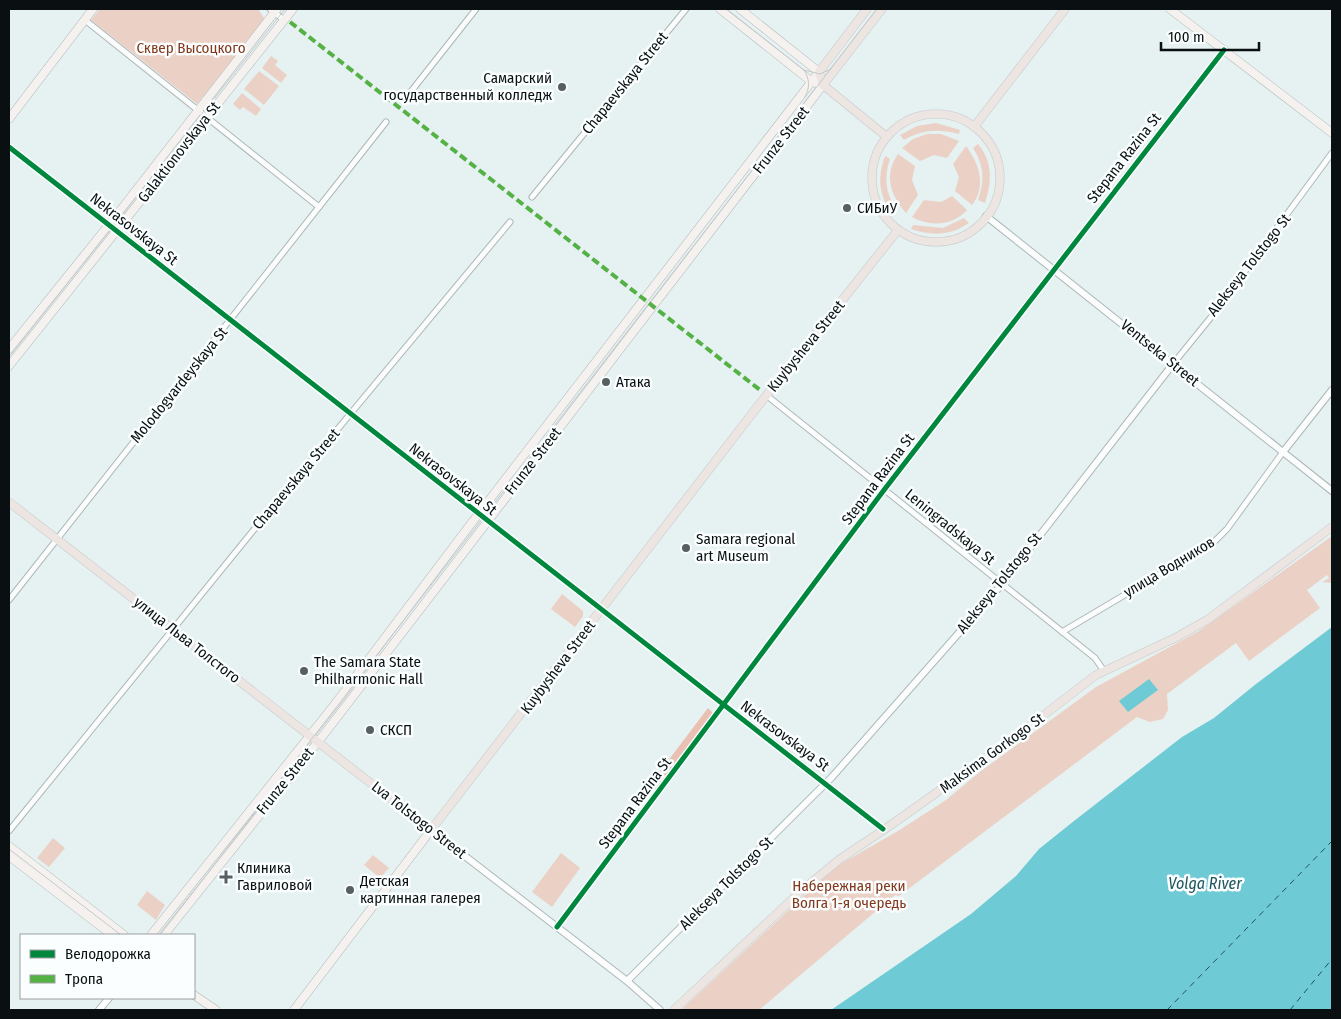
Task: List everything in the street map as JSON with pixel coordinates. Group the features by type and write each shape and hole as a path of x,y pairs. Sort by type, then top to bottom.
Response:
{"main road":[{"path":"9,119 93,9"},
{"name":"Galaktionovskaya St","path":"9,366 293,9"},
{"path":"720,9 812,82 823,85 887,137"},
{"path":"740,9 819,72 823,85"},
{"name":"Frunze Street","path":"152,934 310,736 478,514 867,9"},
{"name":"Frunze Street","path":"165,934 318,742 882,9"},
{"path":"974,127 1065,9"},
{"path":"1170,9 1332,133"},
{"name":"Galaktionovskaya St","path":"9,349 109,225 274,10"},
{"path":"924,115 955,117 974,127 989,143 995,153 999,172 996,198 986,216 980,224 967,233 944,241 918,238 898,230 884,214 872,186 875,160 887,137 901,124 924,115"},
{"name":"Kuybysheva Street","path":"294,1010 766,395 898,230"},
{"name":"улица Льва Толстого","path":"9,502 59,535 172,630 318,742"},
{"name":"Maksima Gorkogo St","path":"674,1010 821,873 1023,732 1104,670 1177,637 1207,620 1332,527"},
{"name":"Lva Tolstogo Street","path":"318,742 431,830"},
{"path":"9,846 123,934"},
{"path":"9,856 111,934"},
{"path":"195,995 214,1009"}],"street":[{"path":"409,94 476,9"},
{"name":"Chapaevskaya Street","path":"532,197 686,9"},
{"path":"274,10 284,20"},
{"path":"85,20 319,207"},
{"name":"Stepana Razina St","path":"557,927 884,490 1224,50"},
{"name":"Molodogvardeyskaya St","path":"9,600 386,122"},
{"name":"Nekrasovskaya St","path":"9,147 883,829"},
{"name":"Alekseya Tolstogo St","path":"627,982 826,783 1002,584 1203,324 1212,316 1332,154"},
{"name":"Ventseka Street","path":"986,216 1332,491"},
{"name":"Chapaevskaya Street","path":"9,831 179,621 510,222"},
{"name":"улица Водников","path":"1062,632 1214,542 1227,529 1283,452 1332,390"},
{"name":"Leningradskaya St","path":"766,395 1095,658 1104,670"},
{"name":"Lva Tolstogo Street","path":"431,830 627,982 660,1010"},
{"path":"99,1010 108,999"}],"green space":[{"name":"Сквер Высоцкого","path":"100,9 258,9 264,18 263,22 197,104 91,20"},
{"path":"271,56 278,61 275,65 287,75 281,83 262,68"},
{"path":"259,71 279,86 264,105 244,89"},
{"path":"242,93 261,109 256,116 243,107 240,110 233,104"},
{"path":"936,123 960,130 959,134 931,131 911,136 904,140 900,135 917,126"},
{"path":"927,134 941,134 959,141 947,158 934,155 920,161 902,148 913,139"},
{"path":"978,144 989,165 990,172 985,203 978,200 982,186 982,173 977,154 973,148"},
{"path":"966,146 975,160 980,175 977,198 972,205 955,191 959,177 953,164"},
{"path":"898,154 915,166 912,180 918,195 906,213 896,200 891,185 891,170"},
{"path":"885,156 890,159 886,178 892,202 896,208 892,214 884,200 880,179"},
{"path":"952,196 967,210 955,219 948,222 933,223 912,217 924,200 941,202"},
{"path":"964,218 969,223 941,234 911,229 913,225 943,228"},
{"name":"Набережная реки Волга 1-я очередь","path":"1332,536 1332,583 1322,582 1329,578 1327,575 1307,590 1320,608 1249,661 1236,643 1167,694 1168,710 1163,719 1150,722 1137,717 899,896 895,895 759,1010 681,1010 835,867 898,831 946,800 981,771 1096,687 1199,631"},
{"path":"562,594 583,611 583,616 575,627 551,609"},
{"path":"53,838 65,848 49,867 37,858"},
{"path":"561,853 580,868 552,907 532,892"},
{"path":"373,855 389,868 380,878 364,865"},
{"path":"147,891 165,905 156,920 137,905"}],"shaded area":[{"path":"708,708 714,714 656,791 649,786"}],"water":[{"name":"Volga River","path":"1332,627 1332,1010 831,1010 971,914 1016,876 1039,849 1074,821 1182,737 1214,718"},
{"path":"1149,679 1158,690 1128,712 1119,701"}],"ferry route":[{"path":"1167,1010 1332,841"},
{"path":"1290,1010 1332,959"}],"tram line":[{"path":"9,357 285,9"},
{"path":"726,9 804,70 820,74 831,69"},
{"path":"161,934 877,9"},
{"path":"804,70 809,84 805,97"},
{"path":"9,849 120,934"}],"marked path":[{"path":"290,22 760,390"}],"cycle path":[{"path":"557,927 884,490 1224,50"},
{"path":"9,147 883,829"}],"place":[{"name":"Самарский государственный колледж","path":"562,87"},
{"name":"СИБиУ","path":"847,208"},
{"name":"Атака","path":"606,382"},
{"name":"Samara regional art Museum","path":"686,548"},
{"name":"The Samara State Philharmonic Hall","path":"304,671"},
{"name":"СКСП","path":"370,730"},
{"name":"Клиника Гавриловой","path":"226,877"},
{"name":"Детская картинная галерея","path":"350,890"}]}
